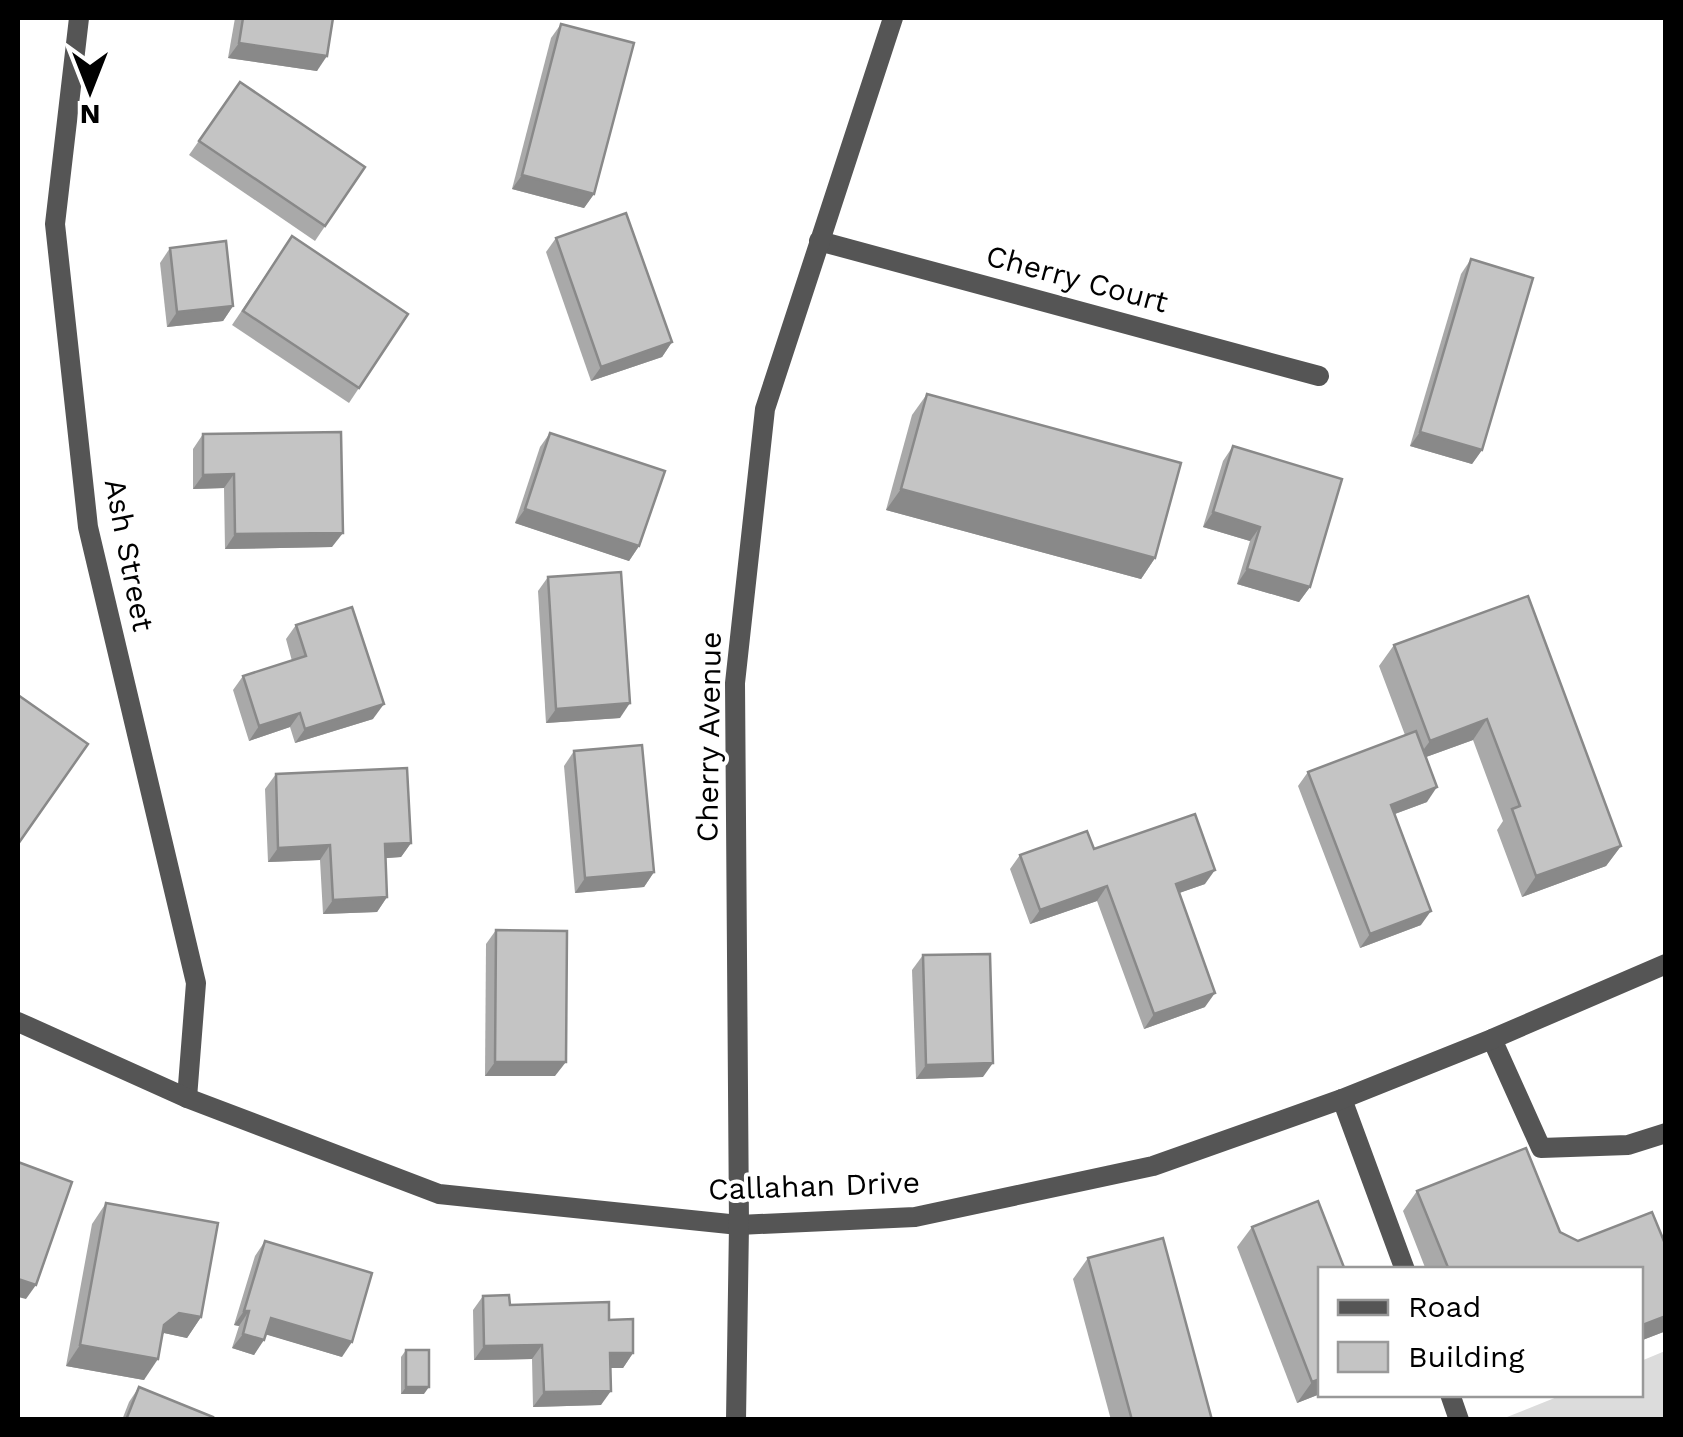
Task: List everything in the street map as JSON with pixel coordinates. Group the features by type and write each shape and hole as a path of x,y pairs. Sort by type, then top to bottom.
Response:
{"street":[{"name":"Ash Street","path":"79,18 55,224 88,528 196,982 188,1098"},
{"name":"Cherry Avenue","path":"736,1420 739,1225 734,683 765,409 892,18"},
{"name":"Cherry Court","path":"820,240 1318,376"},
{"name":"Callahan Drive","path":"18,1022 188,1098 439,1194 739,1225 915,1216 1153,1166 1342,1099 1666,964"},
{"path":"1492,1039 1541,1148 1628,1145 1666,1133"},
{"path":"1342,1099 1404,1267"}],"shaded area":[{"path":"1665,1351 1665,1419 1502,1419 1557,1397 1643,1397 1643,1360"}],"building":[{"path":"243,18 333,18 327,56 239,43"},
{"path":"561,24 634,43 594,194 522,175"},
{"path":"240,82 365,167 325,226 199,141"},
{"path":"626,213 672,342 601,367 556,238"},
{"path":"292,236 408,314 359,388 243,311"},
{"path":"226,241 233,306 177,312 170,248"},
{"path":"1471,259 1533,278 1482,450 1420,432"},
{"path":"927,394 1181,463 1155,558 901,489"},
{"path":"341,432 343,533 235,534 234,474 203,475 203,434"},
{"path":"550,433 665,471 639,546 525,509"},
{"path":"1233,446 1342,479 1310,587 1247,569 1260,527 1213,512"},
{"path":"621,572 630,703 556,709 548,577"},
{"path":"1528,596 1621,846 1536,876 1512,809 1520,806 1487,719 1430,741 1394,645"},
{"path":"352,607 384,704 305,729 300,713 259,726 243,676 306,656 296,625"},
{"path":"18,695 88,744 18,844"},
{"path":"1416,731 1437,787 1391,805 1431,911 1370,934 1308,772"},
{"path":"642,745 654,872 585,878 574,751"},
{"path":"407,768 411,843 385,844 387,897 333,900 330,845 278,848 276,774"},
{"path":"1195,814 1215,870 1176,884 1215,993 1154,1014 1107,886 1040,910 1020,855 1087,831 1094,849"},
{"path":"496,930 567,931 566,1062 495,1062"},
{"path":"990,954 993,1063 926,1065 923,955"},
{"path":"1526,1148 1560,1232 1578,1241 1652,1212 1666,1246 1666,1316 1643,1325 1643,1267 1448,1267 1417,1191"},
{"path":"18,1162 72,1182 36,1285 18,1279"},
{"path":"1318,1201 1344,1267 1318,1267 1318,1380 1312,1382 1252,1227"},
{"path":"106,1203 218,1223 201,1317 179,1313 164,1325 158,1359 80,1345"},
{"path":"1163,1238 1212,1420 1132,1420 1088,1258"},
{"path":"265,1241 372,1273 352,1342 271,1318 264,1340 243,1334 249,1311 244,1311"},
{"path":"509,1295 510,1305 609,1302 609,1320 633,1319 633,1353 610,1353 611,1391 544,1392 542,1345 484,1346 483,1296"},
{"path":"406,1350 429,1350 429,1387 406,1387"},
{"path":"139,1387 213,1417 212,1420 126,1420"}]}
